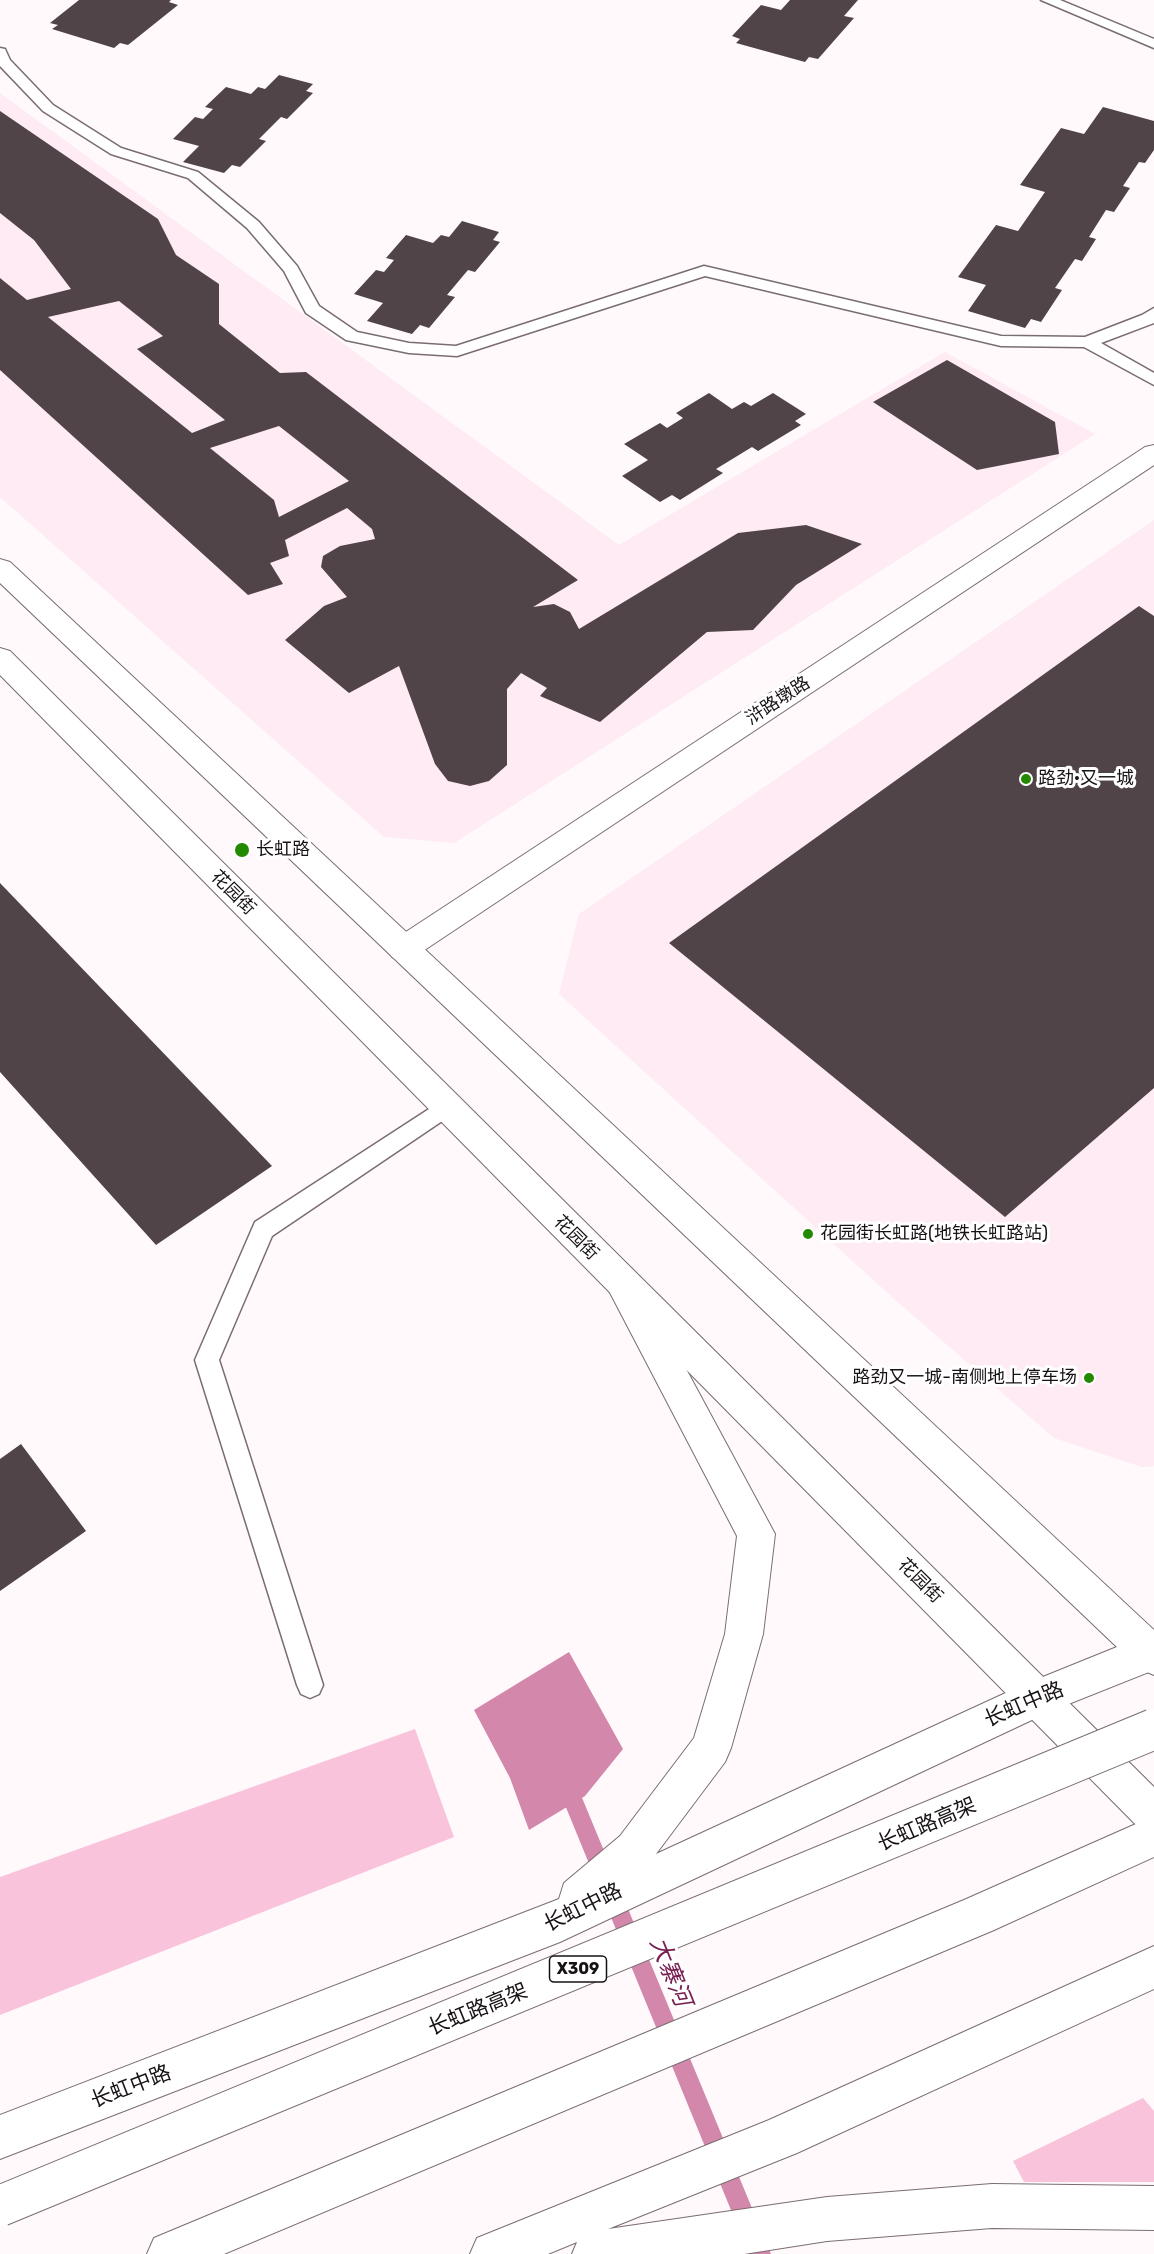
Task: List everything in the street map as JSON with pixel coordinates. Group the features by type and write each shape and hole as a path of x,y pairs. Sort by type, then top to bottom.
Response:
{"main road":[{"name":"浒路墩路","path":"403,949 1154,453"},
{"path":"0,568 1153,1653"},
{"name":"花园街","path":"0,658 624,1287 1154,1815"},
{"path":"624,1287 756,1534 744,1634 711,1748 637,1865"},
{"name":"长虹中路","path":"0,2137 545,1927 637,1865 1037,1698 1153,1653"},
{"name":"长虹路高架","path":"0,2206 1154,1729"},
{"path":"170,2254 979,1916 1154,1836"},
{"path":"493,2254 781,2137 1154,1967"},
{"path":"595,2254 680,2243 826,2219 992,2206 1154,2208"}],"lane":[{"path":"1048,0 1154,44"},
{"path":"0,52 3,61 48,108 67,121 116,151 193,176 253,225 291,269 312,309 352,336 409,348 457,351 704,271 1001,341 1087,342 1148,320 1154,314"},
{"path":"1087,342 1154,381"},
{"path":"310,1685 207,1359 263,1229 446,1107"}],"shaded area":[{"path":"0,93 619,545 945,352 1095,434 454,843 384,837 0,497"},
{"path":"1154,520 1154,1466 1142,1467 1054,1438 892,1297 559,994 579,914"},
{"path":"569,1652 623,1749 585,1796 529,1830 510,1778 474,1710"},
{"path":"415,1729 454,1837 0,2015 0,1877"},
{"path":"1143,2098 1154,2111 1154,2182 1024,2182 1013,2161"}],"building":[{"path":"79,0 171,0 169,2 178,5 128,45 120,43 114,48 52,29 58,25 50,23"},
{"path":"790,0 858,0 844,16 854,18 818,59 809,57 805,62 736,43 740,39 732,36 761,5 781,10"},
{"path":"279,75 313,84 306,91 313,93 287,119 281,117 259,139 266,141 240,167 232,165 224,173 183,162 199,146 173,139 195,117 203,119 213,109 205,107 226,87 251,94 258,87 265,89"},
{"path":"1103,107 1154,121 1154,150 1145,163 1139,162 1123,186 1130,188 1114,212 1106,210 1089,237 1096,239 1082,261 1075,259 1055,288 1062,290 1041,322 1031,319 1025,328 968,311 986,285 958,277 996,225 1018,231 1045,192 1020,185 1061,128 1084,134"},
{"path":"0,111 158,219 176,255 219,284 219,324 280,373 306,372 578,580 533,607 554,604 570,612 579,629 738,533 806,525 862,544 796,585 753,630 707,632 600,722 540,696 547,688 521,673 507,689 507,765 489,781 470,786 448,781 435,764 399,666 349,693 285,640 324,606 347,597 321,567 323,556 340,546 375,539 372,529 347,508 285,540 289,556 270,563 283,584 248,595 0,370 0,278 27,300 71,289 34,240 0,213","holes":["119,301 163,336 137,349 225,420 192,433 48,317","279,426 349,481 279,517 274,500 210,448"]},
{"path":"462,221 499,232 493,240 500,242 475,272 468,270 447,295 455,297 429,328 420,325 412,334 367,321 383,303 354,294 376,270 384,272 394,260 386,258 406,235 433,243 441,235 449,237"},
{"path":"947,360 1055,422 1059,454 977,470 873,402"},
{"path":"709,393 732,409 744,402 751,406 773,393 806,414 795,421 801,425 758,451 752,447 716,469 723,473 680,500 672,495 660,502 622,476 648,460 624,444 660,423 667,428 683,418 676,413"},
{"name":"路劲·又一城","path":"1139,606 1154,616 1154,1088 1005,1217 669,943"},
{"path":"0,883 272,1166 156,1245 0,1072"},
{"path":"21,1444 86,1531 0,1591 0,1459"}],"waterway":[{"name":"大寨河","path":"566,1783 760,2254"}],"place":[{"name":"路劲·又一城","path":"1026,779"},
{"name":"长虹路","path":"242,850"},
{"name":"花园街长虹路(地铁长虹路站)","path":"808,1234"},
{"name":"路劲又一城-南侧地上停车场","path":"1089,1378"}]}
